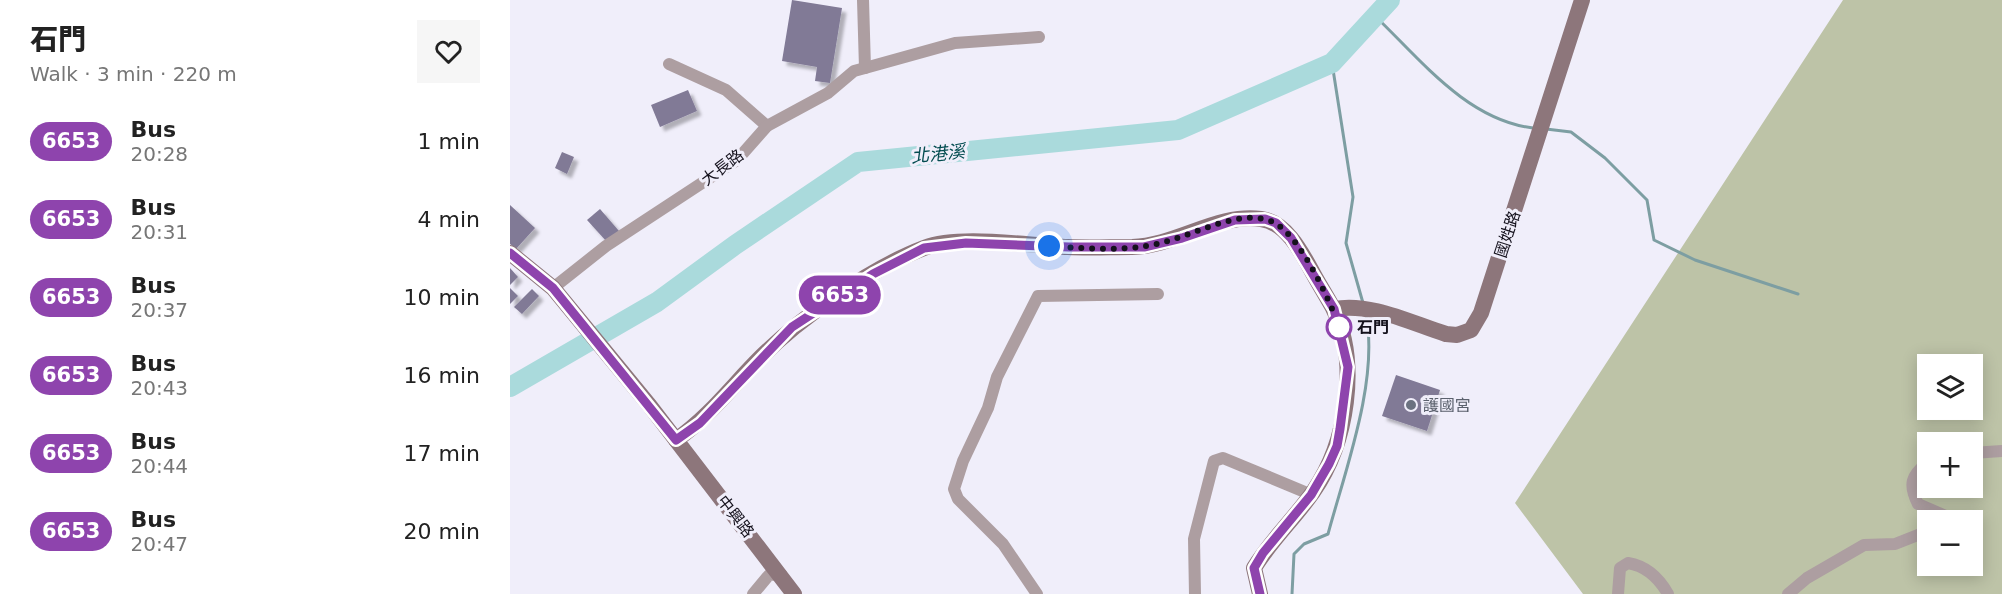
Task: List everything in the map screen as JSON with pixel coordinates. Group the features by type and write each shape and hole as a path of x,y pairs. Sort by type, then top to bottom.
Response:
{"street":[{"path":"863,0 865,68"},
{"name":"國姓路","path":"1334,309 1350,306 1368,309 1446,334 1457,335 1470,330 1480,313 1496,267 1582,0"},
{"name":"大長路","path":"553,288 606,246 737,160 767,126 828,93 854,71 955,43 1039,37"},
{"path":"669,64 726,90 767,126"},
{"path":"510,253 553,288 676,440 700,423 792,327 873,274 924,248 942,244 1144,247 1182,238 1235,220 1265,219 1276,223 1291,238 1334,309 1348,367 1344,412 1337,446 1311,495 1263,553 1254,568 1260,594"},
{"path":"1037,594 1003,544 958,499 954,489 963,461 987,408 997,377 1038,296 1158,294"},
{"name":"中興路","path":"676,440 781,574 794,594"},
{"path":"1983,452 2002,451"},
{"path":"1196,594 1194,539 1214,461 1223,458 1311,495"},
{"path":"1917,472 1912,477 1910,488 1918,504 1932,510"},
{"path":"1788,594 1807,578 1864,545 1895,543 1917,535"},
{"path":"1618,594 1620,568 1628,563 1639,565 1647,570 1668,594"},
{"path":"753,594 769,575 781,574"}],"green space":[{"path":"1843,0 2002,0 2002,594 1583,594 1515,503"}],"building":[{"path":"792,0 842,8 830,83 815,81 817,67 782,61"},
{"path":"688,90 697,111 660,127 651,105"},
{"path":"562,152 574,157 567,174 555,168"},
{"path":"510,205 535,228 516,249 510,244"},
{"path":"600,209 619,231 607,242 587,220"},
{"path":"510,268 518,277 510,285"},
{"path":"510,288 518,296 510,304"},
{"path":"532,289 539,296 522,314 514,307"},
{"name":"護國宮","path":"1396,375 1440,390 1427,431 1382,416"}],"waterway":[{"name":"北港溪","path":"510,387 657,302 735,245 858,162 1178,130 1332,63 1390,0"},
{"path":"1375,16 1428,69 1466,101 1509,123 1533,128"},
{"path":"1332,63 1353,197 1346,243 1363,303"},
{"path":"1546,129 1571,132 1605,158 1647,200 1654,240 1695,260 1798,294"},
{"path":"1292,594 1294,554 1304,544 1328,534 1351,454 1368,368 1369,340 1366,315"}],"bus line":[{"name":"6653","path":"510,253 553,288 676,440 700,423 757,360 792,327 873,274 924,248 942,244 966,243 1144,247 1182,238 1213,225 1244,218 1265,219 1276,223 1291,238 1334,309 1348,367 1344,412 1337,446 1320,482 1263,553 1254,568 1260,594"}],"place":[{"name":"石門","path":"1339,327"},
{"name":"護國宮","path":"1411,405"}],"route":[{"path":"1049,246 1144,247 1182,238 1213,225 1244,218 1265,219 1276,223 1291,238 1334,309 1339,327"}]}
